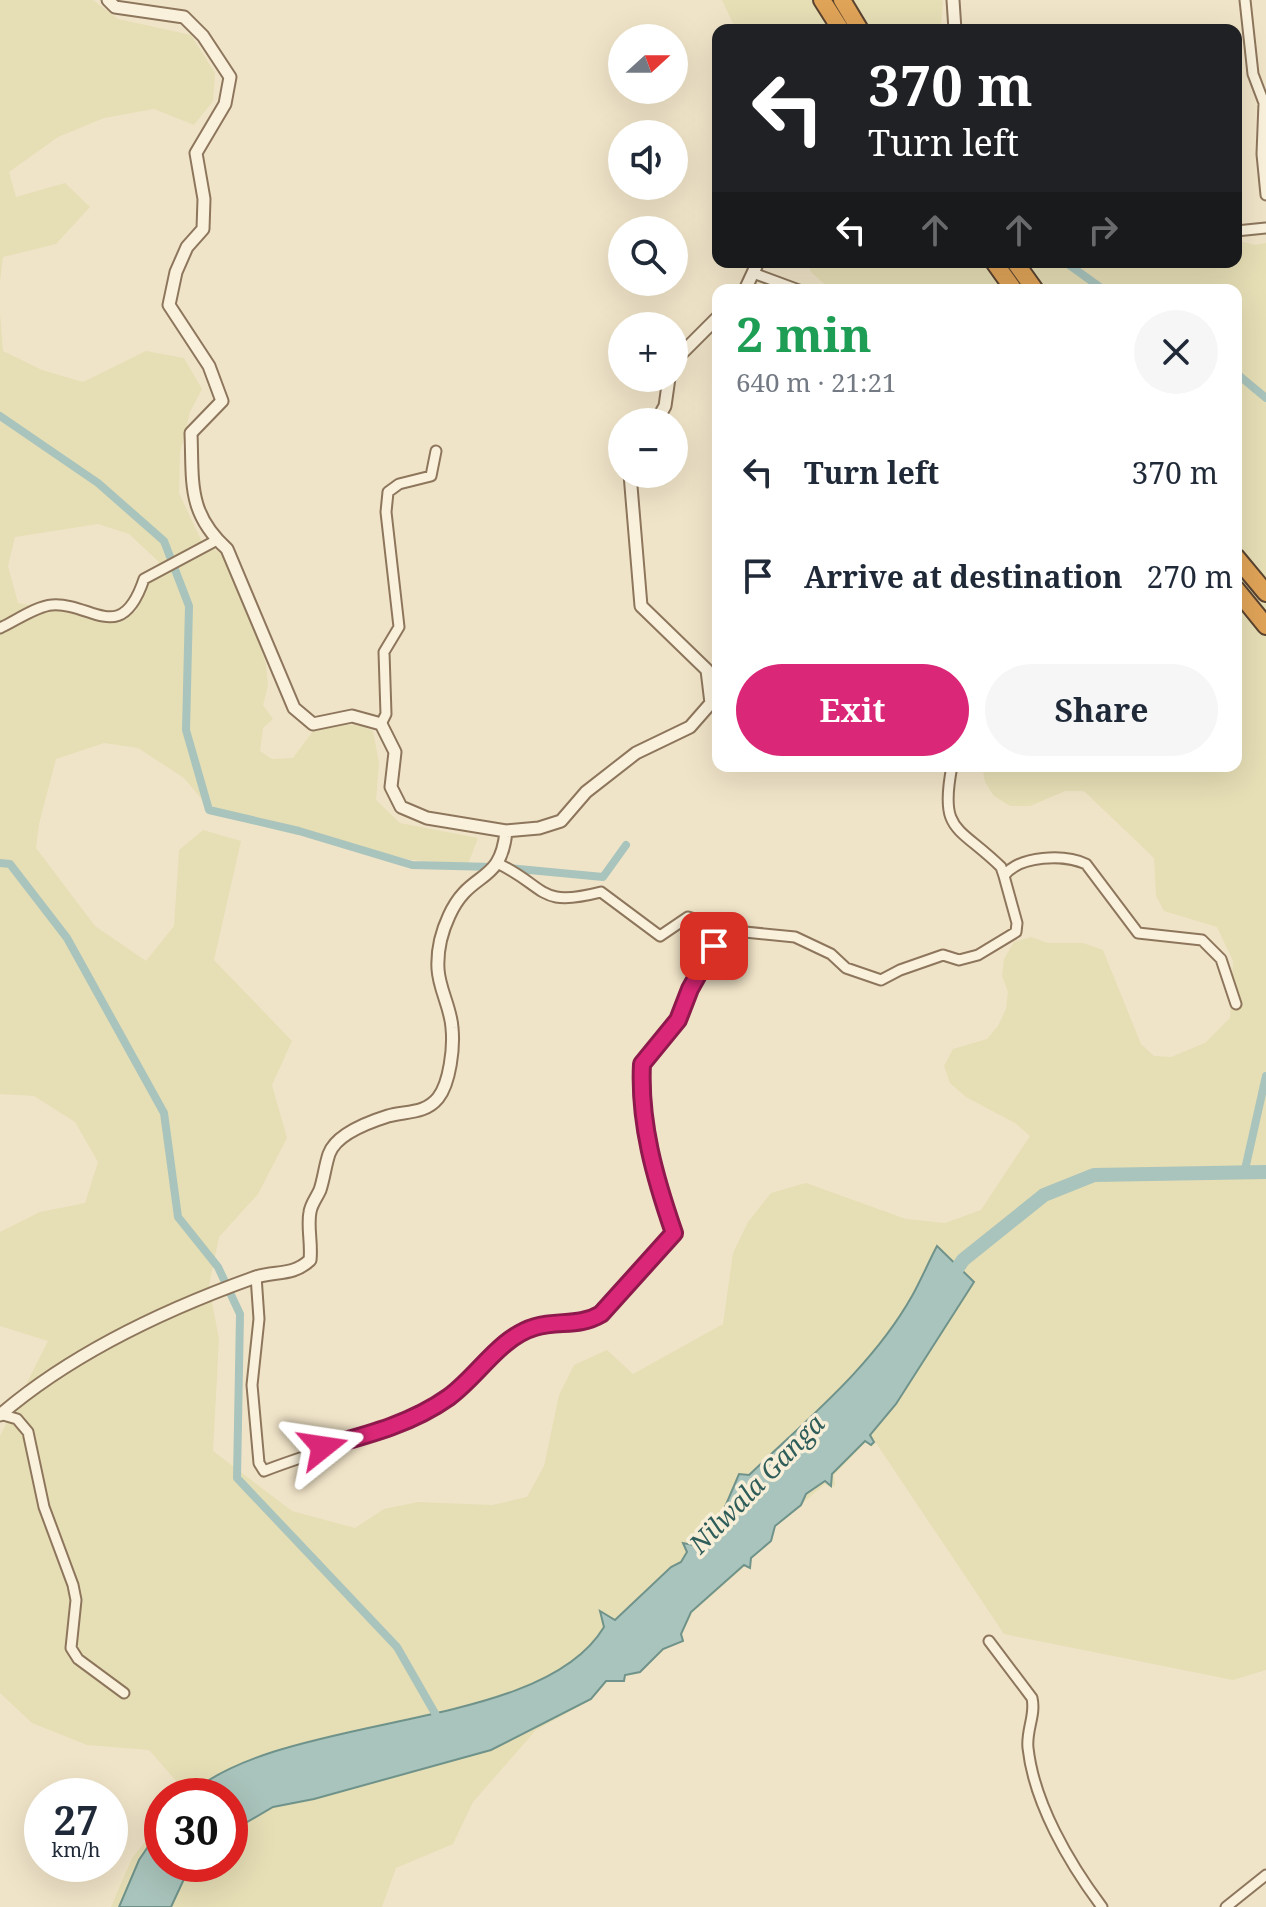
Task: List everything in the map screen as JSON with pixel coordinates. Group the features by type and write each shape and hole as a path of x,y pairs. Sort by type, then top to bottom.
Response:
{"highway":[{"path":"822,0 837,24"},
{"path":"842,0 856,24"},
{"path":"1242,564 1266,593"},
{"path":"1242,596 1266,626"}],"street":[{"path":"108,0 115,7 184,17 203,36 230,77 225,104 196,153 204,199 203,229 187,247 176,272 169,305 209,366 222,401 191,433 193,502 217,540 227,549 294,708 313,724 352,716 381,724 395,752 391,787 401,807 427,818 506,831 539,828 561,821 586,792 636,753 690,727 711,703 707,670 641,606 631,488"},
{"path":"953,0 955,24"},
{"path":"1245,0 1253,74 1264,103 1262,154 1266,195"},
{"path":"1242,230 1266,228"},
{"path":"756,268 787,284"},
{"path":"688,347 712,323"},
{"path":"381,724 386,714 384,652 399,627 386,512 388,492 399,484 431,476 436,451"},
{"path":"0,628 51,605 106,618 125,611 137,599 144,579 217,540"},
{"path":"500,869 553,899 575,899 601,892 660,936 688,917 735,931 795,937 831,954 846,968 881,980 943,955 959,960 978,955 1016,932 1017,923 998,864 950,820 946,802 951,772"},
{"path":"500,869 506,831"},
{"path":"1004,876 1010,867 1029,861 1073,858 1086,864 1138,933 1202,940 1221,959 1236,1004"},
{"path":"1,1414 24,1394 117,1336 256,1276 298,1271 310,1260 309,1212 320,1189 330,1151 340,1140 390,1115 422,1110 437,1099 446,1084 453,1029 438,970 441,941 449,916 467,886 500,869"},
{"path":"256,1276 259,1319 252,1385 259,1463 264,1471 407,1421 447,1398 473,1378 499,1348 535,1327 586,1323 601,1314 674,1233 654,1173 645,1124 642,1064 678,1020 690,989 714,946 735,931"},
{"path":"1,1414 17,1419 28,1432 44,1507 76,1600 71,1648 78,1659 124,1693"},
{"path":"989,1641 1032,1698 1035,1709 1028,1746 1042,1798 1081,1879 1102,1907"},
{"path":"1226,1907 1266,1875"}],"shaded area":[{"path":"0,0 93,0 118,19 191,35 215,73 213,101 194,125 154,109 104,118 58,137 9,172 16,197 65,183 90,207 56,244 3,257 0,282"},
{"path":"722,0 943,0 941,24 733,24"},
{"path":"1242,242 1255,245 1266,243 1266,1670 1233,1680 1004,1634 876,1443 871,1447 866,1442 834,1475 835,1485 831,1488 825,1484 776,1526 771,1541 751,1558 751,1570 745,1566 692,1613 682,1634 684,1641 664,1650 640,1673 626,1676 624,1682 607,1682 591,1700 536,1730 473,1802 453,1844 396,1868 382,1907 111,1907 122,1882 128,1882 128,1867 132,1858 144,1843 144,1882 248,1882 248,1778 174,1778 149,1750 87,1745 32,1723 0,1693 0,1436 48,1341 0,1326 0,1232 40,1212 85,1203 98,1162 75,1122 34,1096 0,1094 0,313 3,351 42,370 83,382 146,351 184,358 202,389 190,412 180,453 179,493 202,542 229,558 266,664 268,686 263,705 273,719 263,728 260,751 272,759 293,758 313,731 345,724 361,726 373,731 379,763 376,800 400,823 478,838 468,864 411,860 210,809 184,778 138,748 104,743 56,759 39,824 36,848 95,926 146,961 174,926 179,850 203,830 241,841 214,960 292,1041 272,1085 287,1138 258,1194 219,1237 209,1286 219,1339 213,1451 292,1511 355,1528 384,1509 418,1502 492,1505 527,1497 544,1466 559,1395 574,1365 607,1350 633,1374 723,1324 733,1253 748,1222 771,1193 806,1183 906,1219 945,1223 981,1210 1030,1136 1015,1123 966,1097 950,1083 944,1066 953,1049 987,1039 998,1026 1006,1009 1008,992 1002,976 1004,959 1014,942 1031,937 1048,943 1083,943 1103,950 1141,1044 1154,1056 1171,1057 1205,1043 1230,1018 1233,961 1217,927 1164,911 1156,896 1154,858 1084,791 1065,791 1030,806 1010,806 994,796 985,782 983,772 1242,772 1242,284 824,284 809,268 1242,268","holes":["98,524 129,534 159,562 136,611 120,623 18,603 8,566 15,537"]}],"water":[{"path":"937,1246 974,1282 896,1404 870,1435 874,1442 871,1445 865,1441 832,1474 831,1486 825,1481 806,1494 801,1505 775,1526 771,1541 751,1558 750,1568 744,1565 691,1612 681,1634 683,1641 663,1649 640,1672 625,1675 624,1681 606,1681 591,1699 491,1750 314,1799 273,1807 248,1822 248,1778 215,1778 230,1768 284,1748 470,1705 526,1686 572,1661 604,1627 600,1611 615,1620 671,1567 681,1562 687,1552 683,1543 693,1545 722,1514 739,1474 749,1475 858,1369 896,1322"},
{"path":"144,1853 144,1882 183,1882 171,1907 119,1907"}],"waterway":[{"path":"1073,268 1096,284"},
{"path":"1242,378 1266,398"},
{"path":"0,416 98,483 164,541 189,606 186,730 209,810 299,831 412,865 494,867"},
{"path":"508,868 603,877 626,845"},
{"path":"0,863 10,864 67,938 164,1113 178,1217 218,1267 240,1314 237,1478 397,1647 440,1722"},
{"path":"1244,1174 1266,1076"},
{"name":"Nilwala Ganga","path":"949,1281 963,1260 1044,1195 1094,1175 1266,1172"}],"route":[{"path":"323,1447 407,1421 447,1398 473,1378 499,1348 535,1327 586,1323 601,1314 674,1233 654,1173 645,1124 642,1064 678,1020 690,989 714,946"}]}
